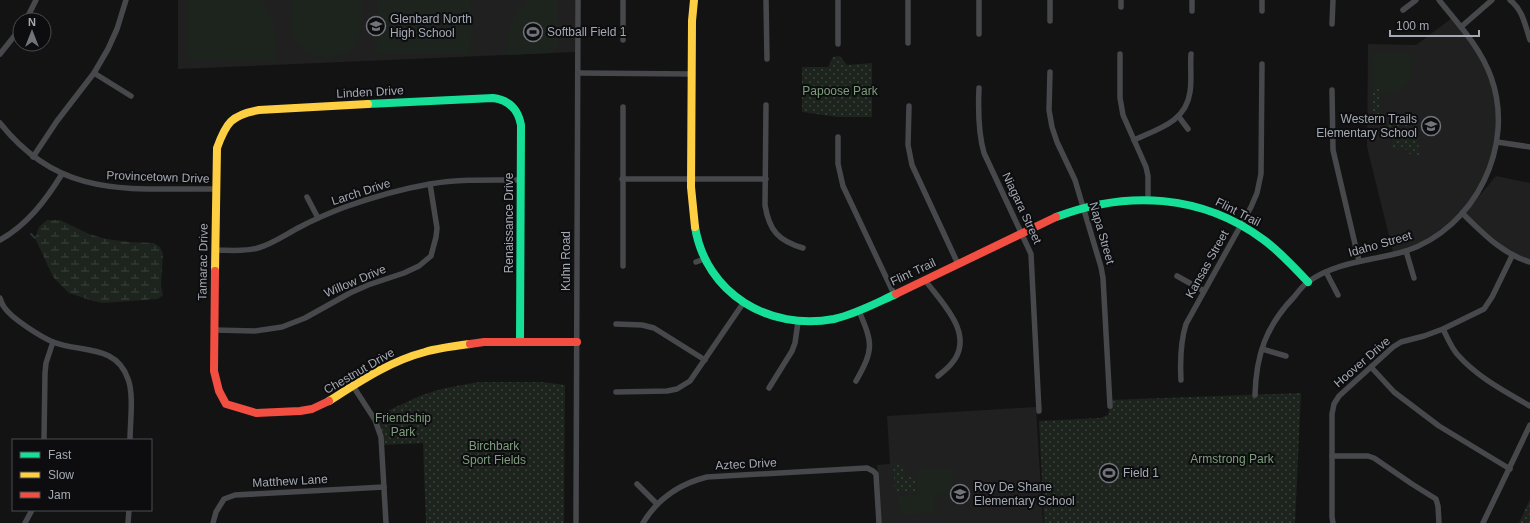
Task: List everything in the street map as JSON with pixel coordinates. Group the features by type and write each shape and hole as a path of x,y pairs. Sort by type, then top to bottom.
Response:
{"street":[{"path":"30,12 36,0"},
{"path":"33,157 94,73 108,50 117,29 126,0"},
{"name":"Kuhn Road","path":"576,523 578,0"},
{"path":"623,0 623,40"},
{"name":"Flint Trail","path":"694,0 692,21 692,209 694,229 704,259 719,282 744,302 767,315 798,322 830,320 859,311 1055,217 1108,201 1148,198 1196,206 1214,212 1241,225 1259,236 1274,248 1308,282"},
{"path":"766,0 767,59"},
{"path":"838,0 838,44"},
{"path":"908,0 908,42"},
{"path":"979,0 979,34"},
{"path":"1050,0 1050,21"},
{"path":"1121,0 1121,7"},
{"path":"1192,0 1192,11"},
{"path":"1262,0 1262,11"},
{"path":"1332,24 1333,0"},
{"path":"1403,10 1416,0"},
{"name":"Idaho Street","path":"1255,395 1256,374 1262,349 1270,329 1280,312 1308,282 1326,272 1359,262 1406,251 1437,234 1462,213 1473,200 1485,179 1497,142 1497,106 1492,78 1477,49 1439,0"},
{"path":"1461,27 1492,0"},
{"path":"1510,0 1515,4 1523,16 1530,40"},
{"path":"0,54 12,39"},
{"path":"1120,54 1120,98 1124,115 1146,167 1148,176 1148,198"},
{"path":"1134,140 1168,124 1179,117 1187,104 1190,95 1191,54"},
{"name":"Kansas Street","path":"1181,380 1180,352 1186,324 1257,193 1261,174 1262,64"},
{"name":"Napa Street","path":"1050,72 1050,110 1052,127 1057,142 1075,180 1084,207 1103,278 1110,406"},
{"path":"94,73 131,96"},
{"path":"578,73 692,74"},
{"name":"Niagara Street","path":"979,88 979,127 984,153 1031,254 1039,411"},
{"path":"1332,90 1333,146 1359,262"},
{"name":"Linden Drive","path":"230,121 247,112 259,110 493,98 503,100 513,105"},
{"name":"Renaissance Drive","path":"513,105 520,121 520,342"},
{"path":"766,105 766,205 770,224 784,240 803,248"},
{"path":"909,106 908,145 912,165 958,264"},
{"path":"623,107 623,266"},
{"path":"1179,117 1188,129"},
{"name":"Tamarac Drive","path":"226,404 215,378 215,250 217,148 224,129 230,121"},
{"name":"Provincetown Drive","path":"0,123 8,134 33,157 62,174 91,184 111,188 216,189"},
{"path":"838,137 838,164 843,186 894,294"},
{"path":"1497,142 1530,147"},
{"path":"0,240 25,222 52,190 62,174"},
{"path":"622,179 766,180"},
{"name":"Larch Drive","path":"215,250 244,250 257,248 273,242 318,218 343,208 378,196 430,184 456,181 521,180"},
{"name":"Willow Drive","path":"214,330 255,331 282,327 305,318 350,293 419,266 431,256 436,237 437,228 430,184"},
{"path":"307,197 318,218"},
{"path":"1462,213 1488,239 1512,256 1530,262"},
{"path":"1406,251 1414,278"},
{"name":"Hoover Drive","path":"1333,523 1332,414 1334,404 1339,396 1401,342 1443,329 1484,309 1492,297 1512,256"},
{"path":"696,262 704,259"},
{"path":"1326,272 1338,295"},
{"path":"1177,276 1204,291"},
{"path":"925,280 952,316 960,334 959,347 955,359 938,376"},
{"path":"0,298 2,309 29,329 53,342 100,352 119,361 130,384 130,439"},
{"path":"616,392 658,392 677,388 690,381 744,302"},
{"path":"856,381 867,360 870,346 869,336 859,311"},
{"path":"769,388 792,351 798,322"},
{"path":"616,324 642,325 654,328 666,334 705,360"},
{"path":"1443,329 1456,353 1475,371 1489,382 1530,406"},
{"path":"44,439 45,368 53,342"},
{"name":"Chestnut Drive","path":"226,404 256,413 300,411 315,408 326,403 390,365 424,352 462,344 577,342"},
{"path":"1262,349 1286,356"},
{"path":"1371,367 1394,392 1440,426 1510,469"},
{"path":"353,386 375,420 381,437 386,523"},
{"path":"1483,523 1530,425"},
{"path":"1332,456 1368,456 1378,460 1436,500 1438,506 1439,523"},
{"name":"Aztec Drive","path":"643,523 657,504 683,485 708,477 867,468 876,474 879,523"},
{"path":"637,484 657,504"},
{"name":"Matthew Lane","path":"213,523 216,512 224,499 235,495 384,487"},
{"path":"25,523 31,511"},
{"path":"128,523 129,511"}],"shaded area":[{"name":"Glenbard North High School","path":"178,0 575,0 575,52 178,69"},
{"name":"Western Trails Elementary School","path":"1452,18 1470,41 1481,59 1489,78 1494,95 1496,110 1496,142 1481,183 1465,208 1447,225 1425,240 1406,249 1393,252 1367,147 1368,44 1416,45"},
{"path":"1496,176 1530,183 1530,260 1507,251 1465,213"},
{"name":"Roy De Shane Elementary School","path":"1036,407 1043,523 881,523 877,465 890,464 887,416"}],"green space":[{"path":"187,0 262,0 267,7 273,22 276,45 275,61 192,60 187,56"},
{"path":"291,0 362,0 361,28 355,44 348,51 339,56 319,56 310,53 295,40 291,31"},
{"path":"377,0 470,0 473,20 470,54 380,54 376,50"},
{"name":"Softball Field 1","path":"531,0 558,0 558,46 551,53 508,55 508,38 511,24 518,11"},
{"path":"1375,53 1411,54 1412,64 1410,78 1408,84 1404,88 1390,93 1380,94 1380,89 1373,89 1372,56"},
{"name":"Papoose Park","path":"840,56 847,65 872,63 872,117 838,117 802,112 802,67 828,67 833,57"},
{"path":"1373,89 1380,89 1381,118 1373,118"},
{"path":"1409,115 1410,126 1388,127 1388,116"},
{"path":"1418,134 1419,155 1409,154 1409,150 1392,149 1392,135"},
{"path":"47,220 60,220 89,234 106,239 154,243 160,247 163,254 161,286 163,295 158,299 103,303 69,293 53,277 35,238 39,227"},
{"name":"Birchbark Sport Fields","path":"479,382 542,382 565,385 564,523 426,523 423,443 382,445 374,417 422,395 445,388"},
{"name":"Armstrong Park","path":"1301,393 1295,523 1044,523 1039,421 1100,418 1108,415 1110,400"},
{"path":"893,465 904,465 905,477 915,477 916,491 895,492"},
{"path":"953,469 954,493 935,494 936,513 899,515 897,496 917,494 917,470"},
{"path":"1530,499 1530,523 1519,523"}],"waterway":[{"path":"31,234 35,238"}],"traffic: fast":[{"path":"368,104 493,98 508,103 518,114 521,125 520,342"},
{"path":"1056,217 1083,208 1137,200 1163,201 1190,205 1215,213 1240,225 1264,240 1292,265 1308,282"},
{"path":"695,227 701,251 712,271 727,289 744,303 764,313 786,319 810,321 834,319 858,311 896,294"}],"traffic: slow":[{"path":"694,0 692,21 691,187 695,227"},
{"path":"215,271 217,148 227,126 236,118 259,110 368,104"},
{"path":"329,401 387,366 399,361 430,351 470,344"}],"traffic: jam":[{"path":"896,294 1056,217"},
{"path":"215,271 214,371 219,391 226,404 256,413 300,411 312,409 329,401"},
{"path":"470,344 484,342 577,342"}],"place":[{"name":"Glenbard North High School","path":"376,26"},
{"name":"Softball Field 1","path":"533,32"},
{"name":"Western Trails Elementary School","path":"1431,126"},
{"name":"Field 1","path":"1109,473"},
{"name":"Roy De Shane Elementary School","path":"960,494"}],"park label":[{"name":"Friendship Park","path":"403,425"}]}
